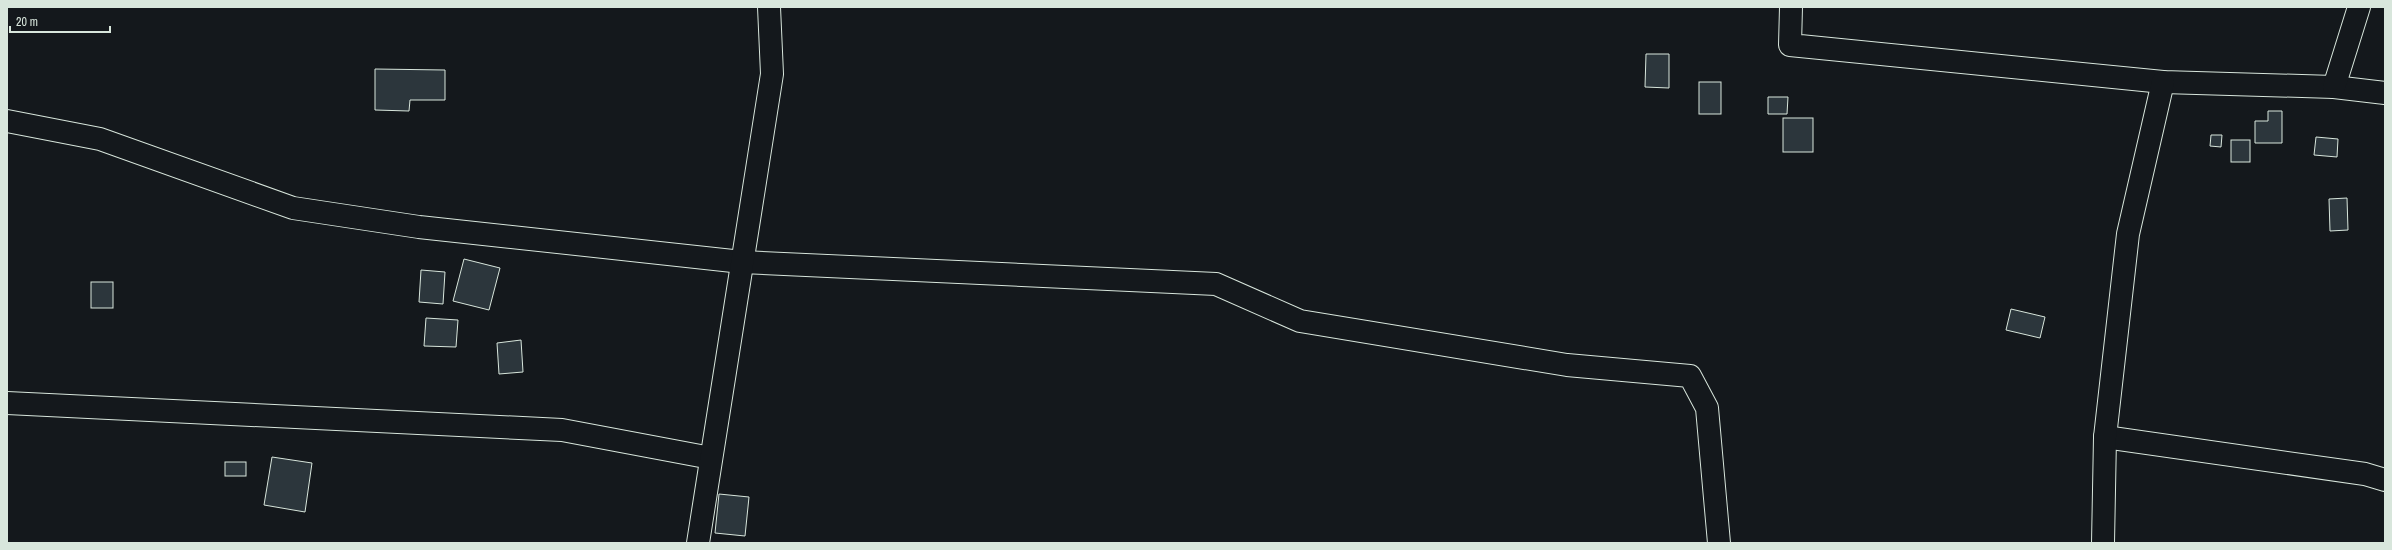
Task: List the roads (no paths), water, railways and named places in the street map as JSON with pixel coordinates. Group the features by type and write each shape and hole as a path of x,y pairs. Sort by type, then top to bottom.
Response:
{"street":[{"path":"698,543 772,74 769,7"},
{"path":"1792,7 1790,45 2163,82 2334,87 2385,92"},
{"path":"2334,87 2359,7"},
{"path":"2103,543 2105,437 2128,234 2163,82"},
{"path":"7,121 100,139 293,208 419,227 742,262 1216,284 1300,321 1566,365 1690,376 1707,408 1719,543"},
{"path":"7,403 562,430 711,458"},
{"path":"2105,437 2357,473 2385,480"}]}
